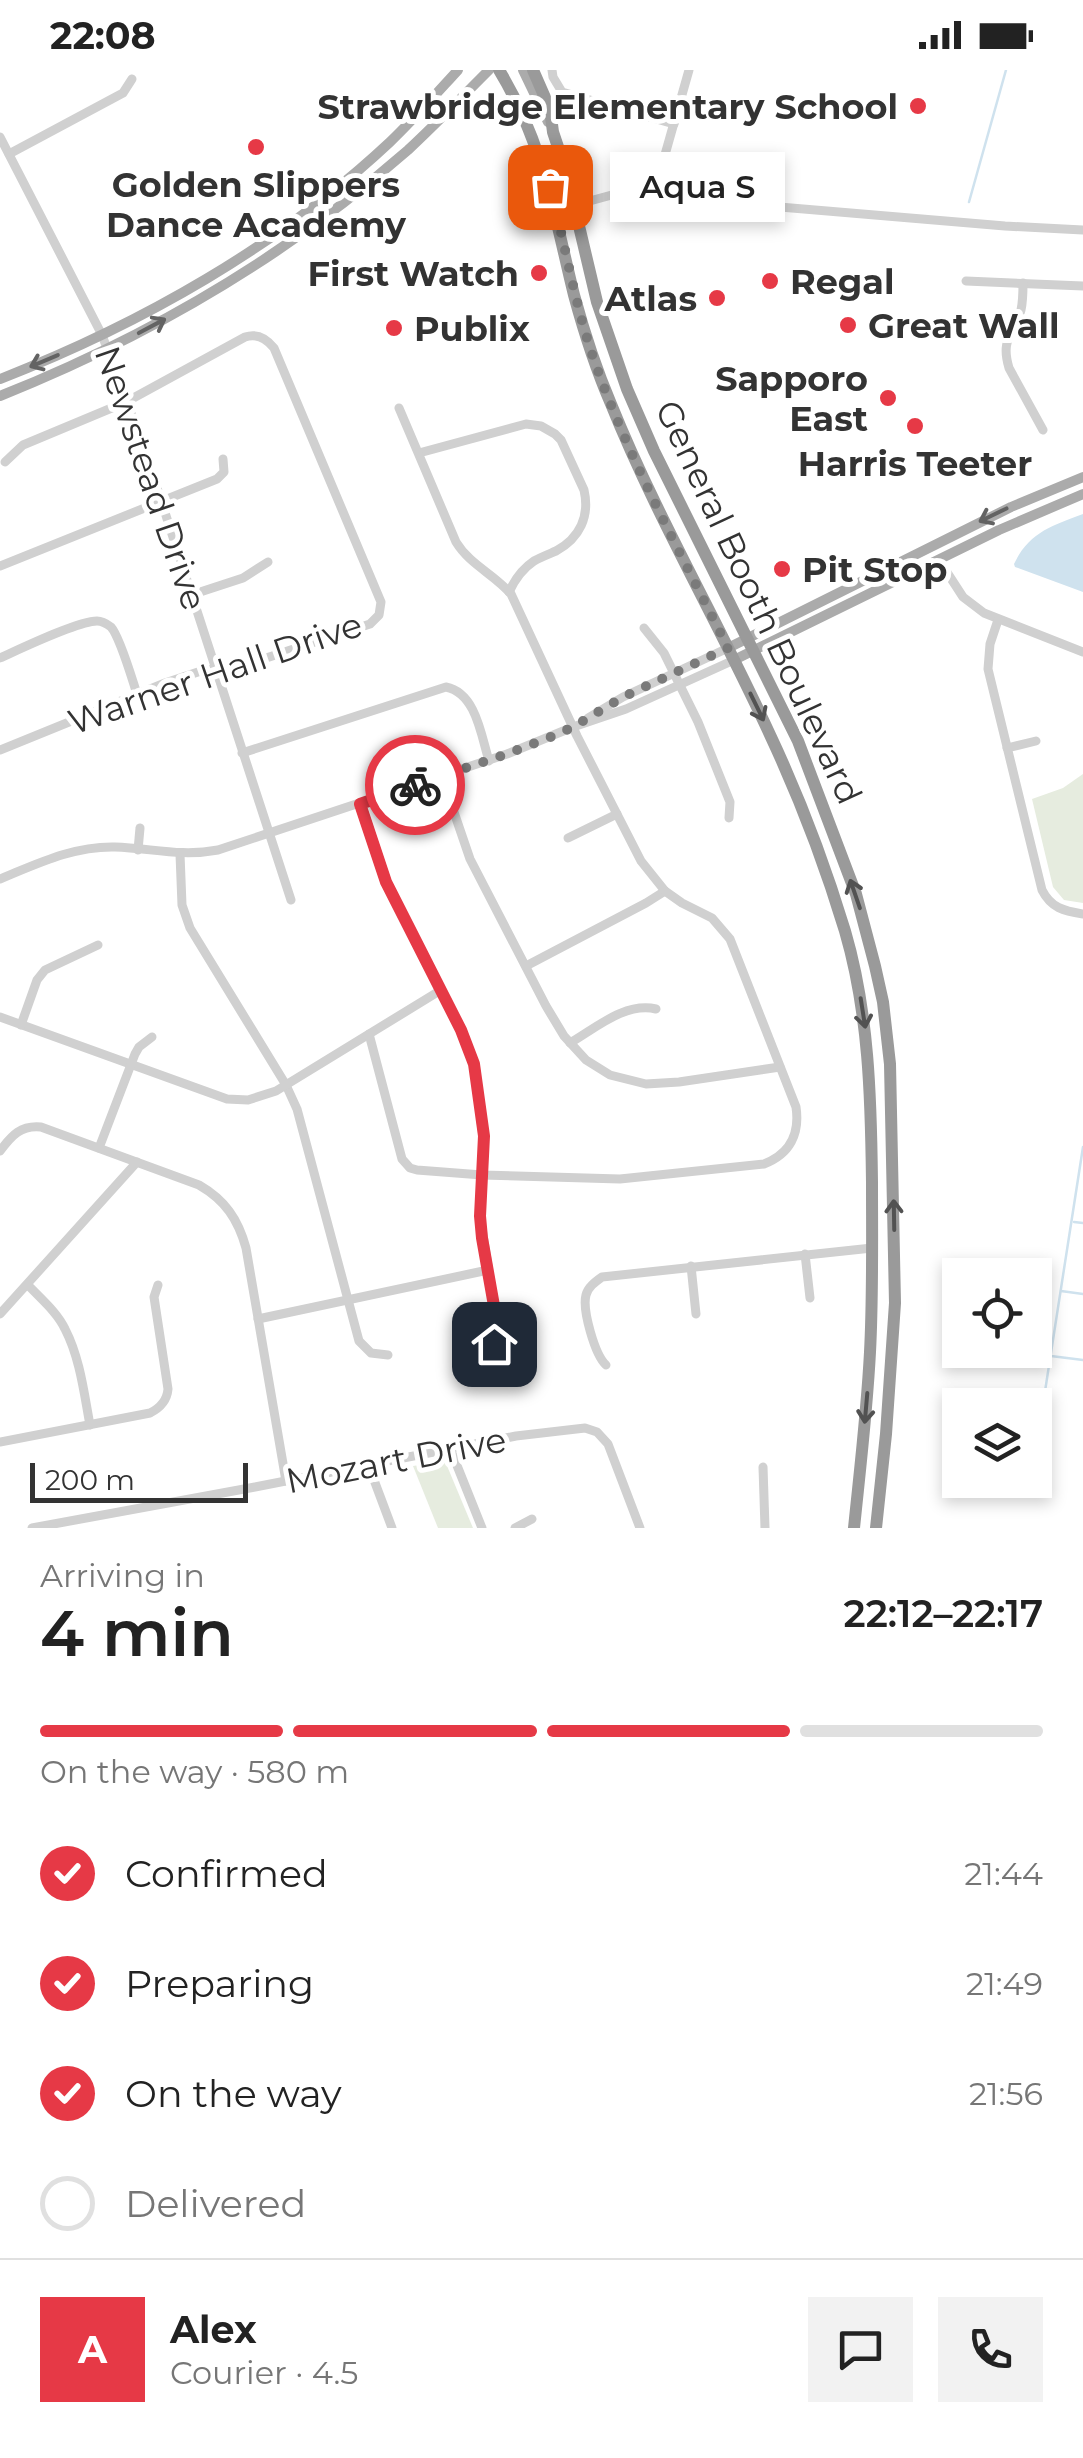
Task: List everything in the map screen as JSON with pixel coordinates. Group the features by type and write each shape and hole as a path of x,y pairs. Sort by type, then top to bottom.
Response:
{"highway":[{"name":"General Booth Boulevard","path":"499,70 521,110 546,174 575,298 600,376 634,460 773,740 816,846 854,966 870,1080 872,1248 870,1349 854,1528"},
{"path":"534,70 550,109 553,132"},
{"name":"General Booth Boulevard","path":"553,132 575,205 597,302 617,362 654,451 798,741 861,910 883,1002 894,1127 895,1312 876,1528"},
{"path":"575,298 585,298 590,303 602,339 617,362"}],"main road":[{"path":"0,396 107,350 202,298 297,236 408,150 490,70"},
{"name":"General Booth Boulevard","path":"524,70 553,132"},
{"path":"0,379 102,335 202,280 318,202 390,141 456,72"},
{"path":"751,645 1011,506 1083,477"},
{"path":"731,654 1083,494"}],"street":[{"path":"552,70 562,92 674,124"},
{"path":"575,205 619,193 653,198 689,70"},
{"path":"9,154 122,93 132,79"},
{"name":"Newstead Drive","path":"0,137 102,335 291,900"},
{"path":"718,195 731,203 1083,230"},
{"path":"966,281 1083,286"},
{"path":"1023,283 1020,312 1006,341 1006,358 1043,430"},
{"name":"Warner Hall Drive","path":"0,750 138,694 370,624 381,610 378,590 301,407 274,348 264,338 245,337 126,402 23,446 5,462"},
{"path":"369,1034 396,1142 406,1164 416,1170 620,1179 764,1164 787,1150 795,1136 796,1107 730,939 712,918 665,890 641,860 509,592 462,552 399,408"},
{"path":"419,453 526,424 549,429 561,440 584,490 585,517 573,539 531,563 509,592"},
{"path":"0,566 217,479 224,472 224,460"},
{"path":"938,560 962,597 984,613 1083,652"},
{"path":"191,595 242,578 268,562"},
{"path":"998,620 990,644 988,669 1042,890 1057,908 1083,914"},
{"path":"0,658 94,621 106,623 114,632 138,694"},
{"path":"644,628 664,653 698,722 730,802 729,818"},
{"path":"573,727 674,673 731,654"},
{"path":"0,879 60,854 81,850 117,848 180,854 218,850 489,761 626,709 680,685 731,654"},
{"path":"242,753 446,687 460,691 470,703 489,761"},
{"path":"1007,748 1036,741"},
{"path":"442,776 470,859 546,1006 570,1043 598,1069 622,1080 646,1084 780,1068"},
{"path":"360,804 386,882 461,1030 474,1064 482,1112 480,1216 499,1334 494,1344"},
{"path":"568,838 617,814"},
{"path":"138,850 140,828"},
{"path":"180,854 182,904 190,928 298,1109 360,1340 364,1349 375,1355 388,1355"},
{"path":"526,966 646,904 665,890"},
{"path":"21,1025 37,980 45,970 98,946"},
{"path":"0,1018 238,1100 266,1096 441,990"},
{"path":"570,1043 631,1009 656,1009"},
{"path":"99,1148 139,1047 152,1037"},
{"path":"0,1151 16,1132 36,1126 199,1185 228,1208 236,1218 246,1248 286,1481"},
{"path":"0,1314 138,1162"},
{"path":"606,1365 597,1354 586,1296 596,1281 608,1275 872,1248"},
{"path":"805,1254 810,1298"},
{"path":"690,1266 696,1314"},
{"path":"258,1319 488,1270"},
{"path":"28,1285 65,1328 78,1364 90,1425"},
{"path":"0,1442 150,1413 165,1402 168,1389 154,1297 158,1285"},
{"name":"Mozart Drive","path":"32,1528 568,1429 592,1430 602,1435 640,1528"},
{"path":"450,1448 482,1528"},
{"path":"368,1464 392,1528"},
{"path":"763,1467 765,1528"},
{"path":"514,1528 532,1520"}],"shaded area":[{"path":"1083,774 1083,903 1064,900 1053,887 1032,799 1063,788"},
{"path":"445,1461 473,1528 438,1528 413,1466"}],"water":[{"path":"1083,514 1083,592 1015,567 1020,553 1034,537"}],"waterway":[{"path":"969,202 1006,70"},
{"path":"1046,1388 1083,1147"},
{"path":"1074,1222 1083,1223"},
{"path":"1061,1291 1083,1294"},
{"path":"1052,1356 1083,1360"}],"way so far":[{"path":"415,785 553,736 623,697 728,648 634,460 609,400 575,298 550,187"}],"place":[{"name":"Strawbridge Elementary School","path":"918,106"},
{"name":"Golden Slippers Dance Academy","path":"256,147"},
{"name":"Aqua S","path":"550,187"},
{"name":"First Watch","path":"539,273"},
{"name":"Regal","path":"770,281"},
{"name":"Atlas","path":"717,298"},
{"name":"Great Wall","path":"848,325"},
{"name":"Publix","path":"394,328"},
{"name":"Sapporo East","path":"888,398"},
{"name":"Harris Teeter","path":"915,426"},
{"name":"Pit Stop","path":"782,569"}],"route":[{"path":"415,785 360,804 394,901 461,1030 474,1064 484,1136 482,1238 499,1334 494,1344"}]}
